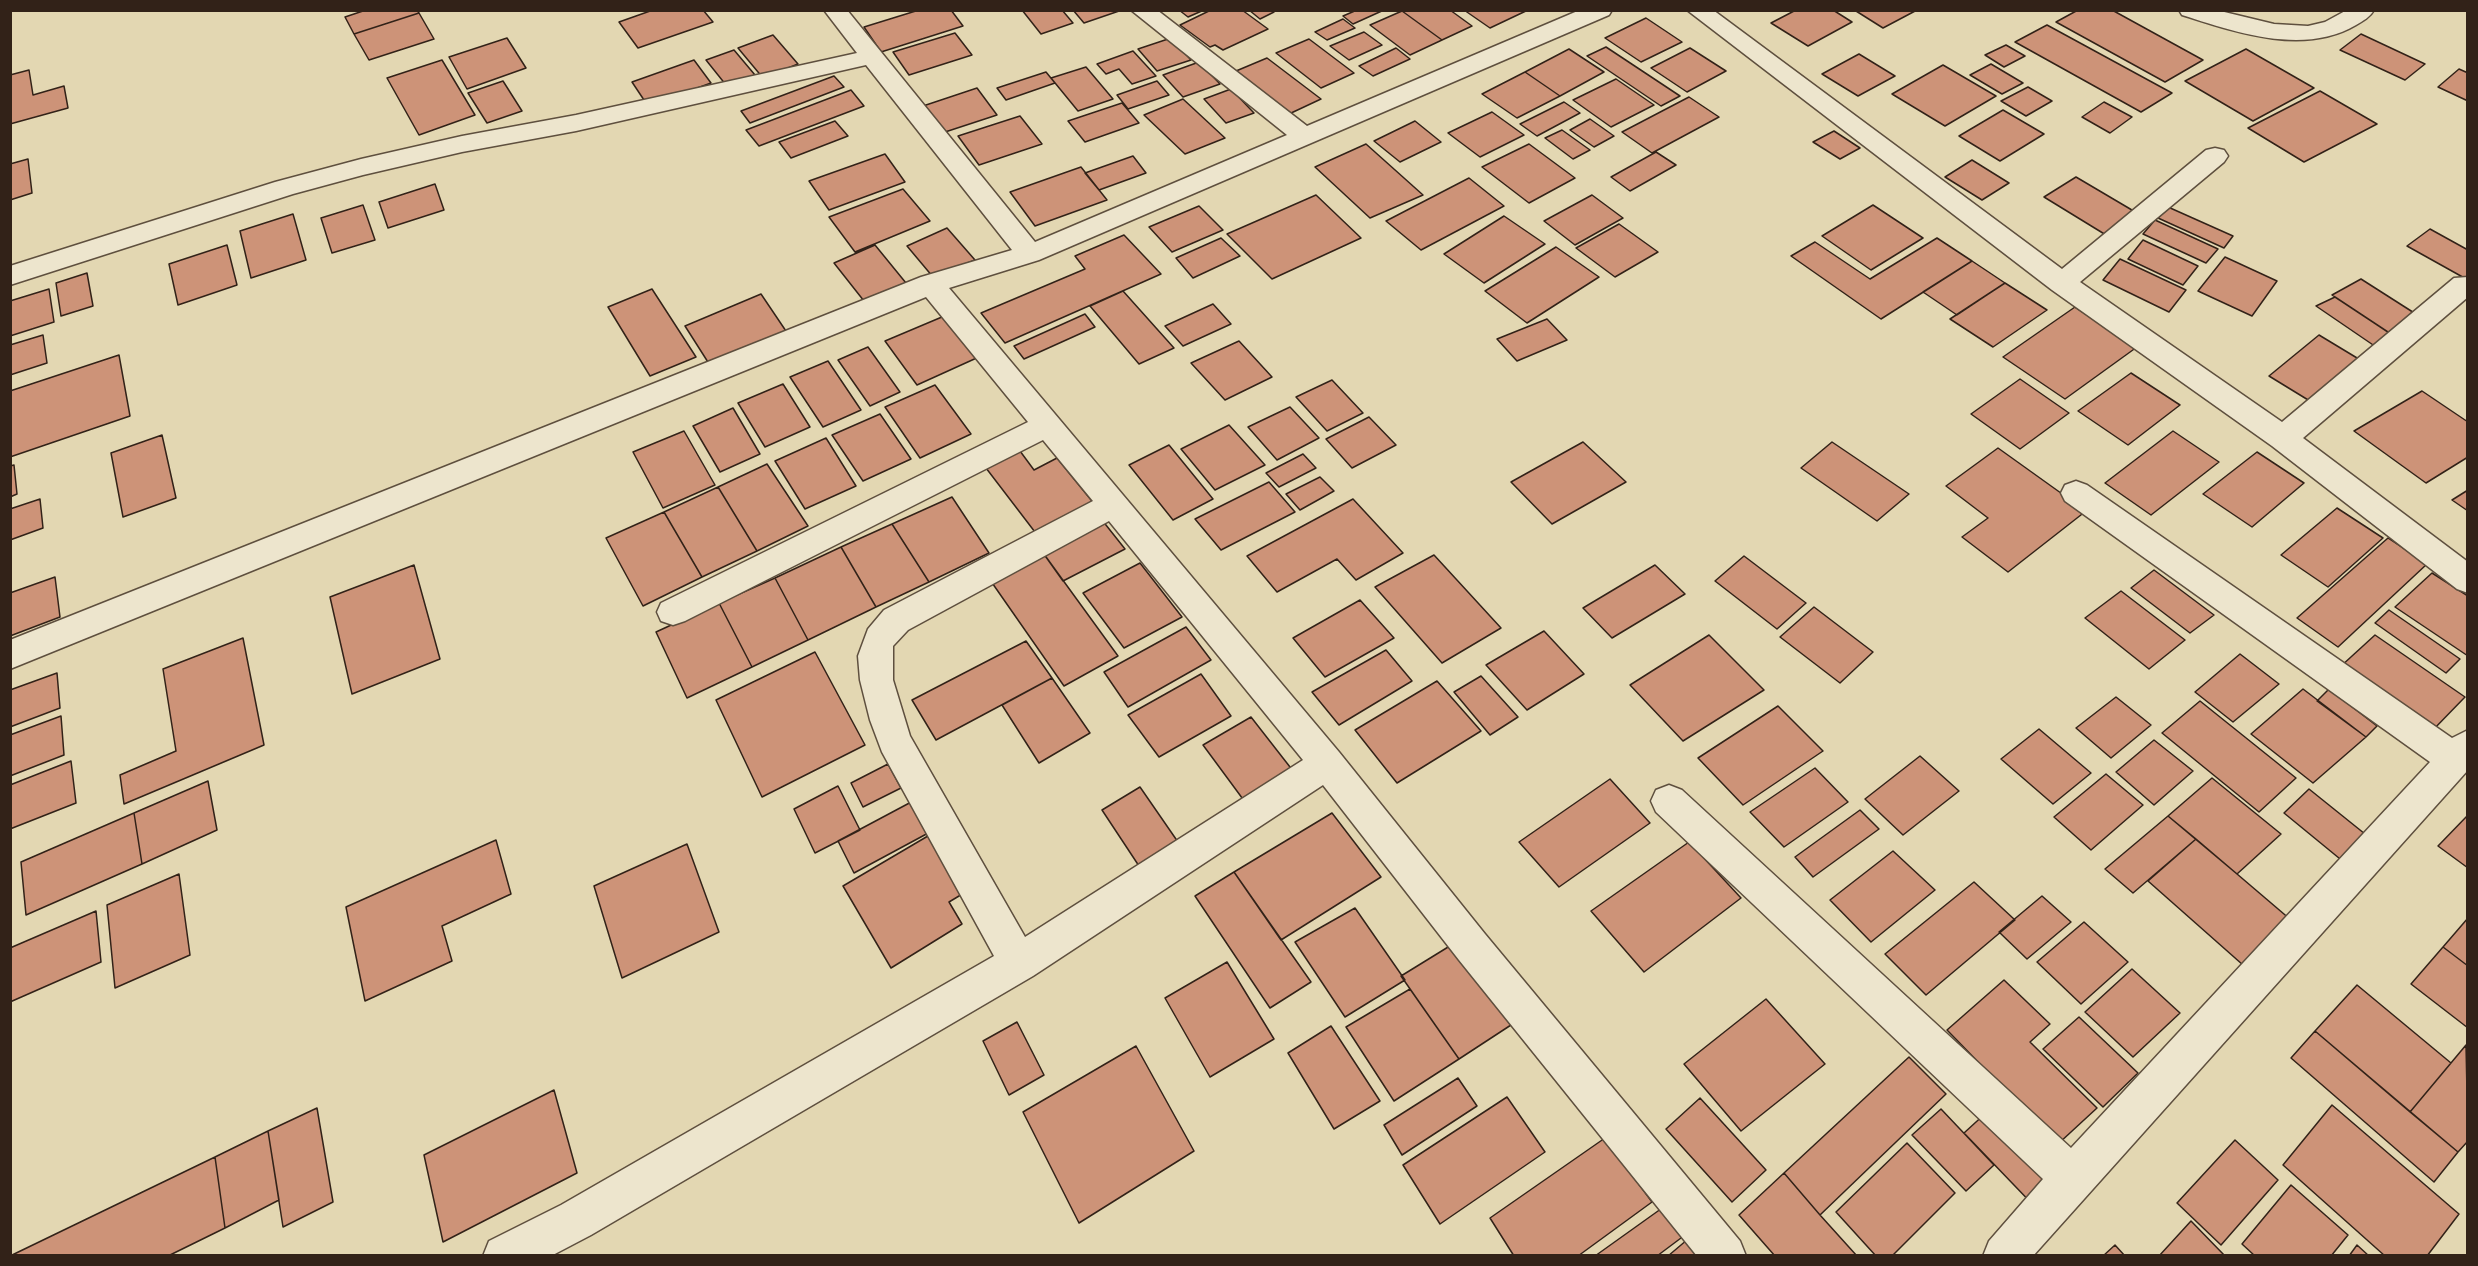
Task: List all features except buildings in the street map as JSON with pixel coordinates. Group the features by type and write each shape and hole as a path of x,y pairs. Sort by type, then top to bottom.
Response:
{"street":[{"path":"835,10 1030,254"},
{"path":"1142,10 1304,136"},
{"path":"1698,10 2062,283 2283,438 2468,580"},
{"path":"2190,10 2250,26 2293,33 2320,32 2342,25 2363,10"},
{"path":"10,655 931,284 1030,254 1588,12"},
{"path":"10,276 284,188 361,167 462,144 576,123 873,56"},
{"path":"2062,283 2215,156"},
{"path":"931,284 1327,763 1480,956 1725,1256"},
{"path":"2283,438 2464,285"},
{"path":"673,612 1048,425"},
{"path":"2004,1256 2072,1178 2461,752 2076,494"},
{"path":"1019,963 894,741 882,708 874,655 876,644 896,620 1113,505"},
{"path":"504,1256 576,1220 1019,963 1327,763"},
{"path":"1670,801 2072,1178"}]}
